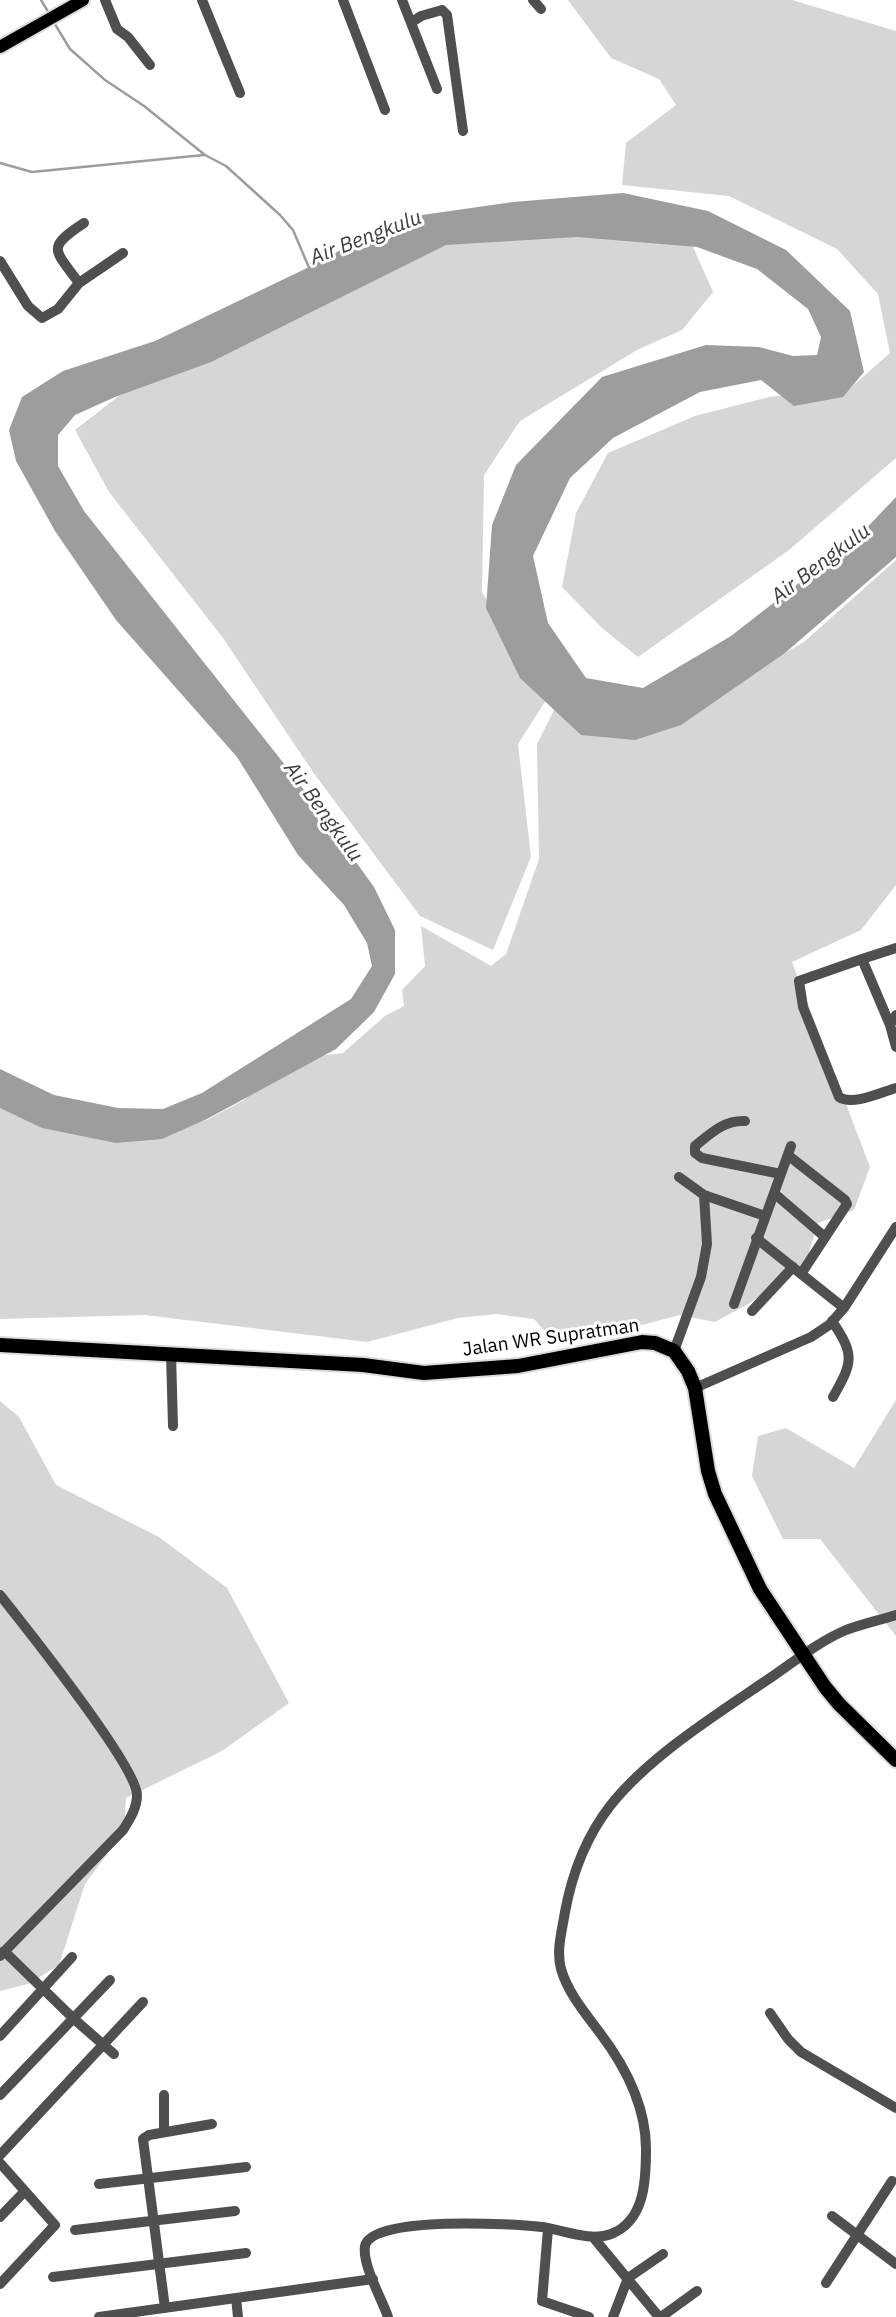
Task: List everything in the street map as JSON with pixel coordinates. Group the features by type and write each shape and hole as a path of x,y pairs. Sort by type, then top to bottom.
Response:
{"highway":[{"name":"Jalan WR Supratman","path":"0,1345 48,1350 363,1365 424,1373 518,1366 642,1342 655,1343 674,1351"},
{"path":"674,1351 695,1388 708,1471 723,1517 760,1589 839,1704 896,1760"}],"main road":[{"path":"0,47 83,0"}],"street":[{"path":"105,0 117,29 128,37 150,65"},
{"path":"202,0 240,93"},
{"path":"343,0 385,110"},
{"path":"402,0 437,89"},
{"path":"533,0 541,9"},
{"path":"412,22 421,16 442,10 447,15 463,131"},
{"path":"79,283 58,254 57,247 63,237 84,223"},
{"path":"0,261 28,306 42,318 58,309 79,283 123,253"},
{"path":"896,948 799,981 803,1007 839,1097 844,1100 854,1099 896,1088"},
{"path":"862,959 890,1025 896,1047"},
{"path":"890,1025 896,1014"},
{"path":"745,1121 734,1121 721,1126 695,1146 695,1153 702,1158 782,1174"},
{"path":"734,1304 790,1151 846,1202 825,1237 797,1270 752,1311"},
{"path":"679,1177 704,1195 765,1216"},
{"path":"775,1194 825,1237"},
{"path":"674,1351 701,1277 707,1244 704,1195"},
{"path":"695,1388 811,1337 832,1321 844,1308 896,1227"},
{"path":"756,1238 844,1308"},
{"path":"832,1321 850,1353 845,1376 833,1397"},
{"path":"171,1354 173,1426"},
{"path":"0,1595 116,1751 134,1782 137,1795 132,1816 123,1830 2,1954 114,2054"},
{"path":"388,2317 373,2279 365,2248 366,2241 374,2233 412,2225 433,2224 548,2228 593,2237 611,2235 630,2220 644,2193 646,2139 634,2090 622,2066 572,1995 558,1956 568,1896 576,1869 588,1842 610,1806 639,1776 706,1721 804,1655 845,1631 896,1615"},
{"path":"0,2036 72,1957"},
{"path":"0,2095 110,1980"},
{"path":"0,2155 144,2002"},
{"path":"770,2013 801,2052 896,2108"},
{"path":"164,2095 164,2132"},
{"path":"165,2308 143,2139 149,2135 212,2123"},
{"path":"0,2164 55,2225 0,2284"},
{"path":"99,2184 246,2167"},
{"path":"826,2283 892,2181"},
{"path":"0,2217 25,2191"},
{"path":"75,2230 235,2211"},
{"path":"832,2216 896,2264"},
{"path":"548,2228 542,2301 589,2317"},
{"path":"593,2237 660,2317 697,2291"},
{"path":"53,2277 246,2253"},
{"path":"613,2317 628,2278 663,2254"},
{"path":"99,2317 145,2314 165,2308 373,2279"},
{"path":"236,2298 238,2317"}],"shaded area":[{"path":"568,0 792,0 896,31 896,458 789,550 638,657 602,628 562,587 576,513 608,453 695,416 769,397 849,389 890,353 878,294 837,249 729,196 622,185 626,143 676,105 659,79 611,58"},
{"path":"543,232 651,236 693,247 713,292 682,330 637,350 520,421 484,475 482,592 546,700 518,744 531,857 493,950 420,916 313,772 223,638 109,492 75,430 129,388 415,248"},
{"path":"896,560 896,885 861,930 792,962 870,1167 854,1210 818,1223 805,1266 750,1303 715,1322 680,1315 573,1343 553,1340 534,1319 496,1314 458,1318 367,1342 145,1315 0,1319 0,1096 178,1127 207,1120 244,1100 285,1060 343,1053 385,1016 404,1006 402,990 425,966 421,926 491,966 506,954 539,859 537,744 558,702 673,719 804,642"},
{"path":"896,1400 896,1636 820,1539 783,1539 752,1476 758,1436 786,1428 854,1468"},
{"path":"0,1401 19,1417 56,1485 159,1537 227,1588 289,1703 222,1751 126,1798 124,1831 85,1884 59,1965 28,1984 0,1991"}],"water":[{"name":"Air Bengkulu","path":"623,193 708,211 786,250 850,311 864,372 843,397 794,406 761,380 700,392 613,438 570,478 533,556 548,623 586,678 643,688 731,636 858,537 896,497 896,557 785,653 681,725 635,740 581,735 520,678 486,608 492,525 516,465 602,377 706,345 759,347 793,356 817,355 821,337 808,309 757,269 697,247 577,237 446,245 211,362 115,397 75,415 58,435 58,466 84,511 293,775 374,887 395,930 395,974 374,1012 336,1049 207,1119 162,1139 116,1143 42,1128 0,1108 0,1069 54,1095 118,1108 163,1109 202,1093 351,999 372,966 367,943 344,905 298,855 237,757 116,620 55,531 16,461 9,430 22,397 63,371 155,341 305,269 401,218 513,202"}],"waterway":[{"path":"41,0 50,15"},
{"name":"Air Bengkulu","path":"53,21 70,49 105,80 144,106 205,155 226,166 280,215 293,230 310,270"},
{"path":"0,163 32,172 204,155"}]}
